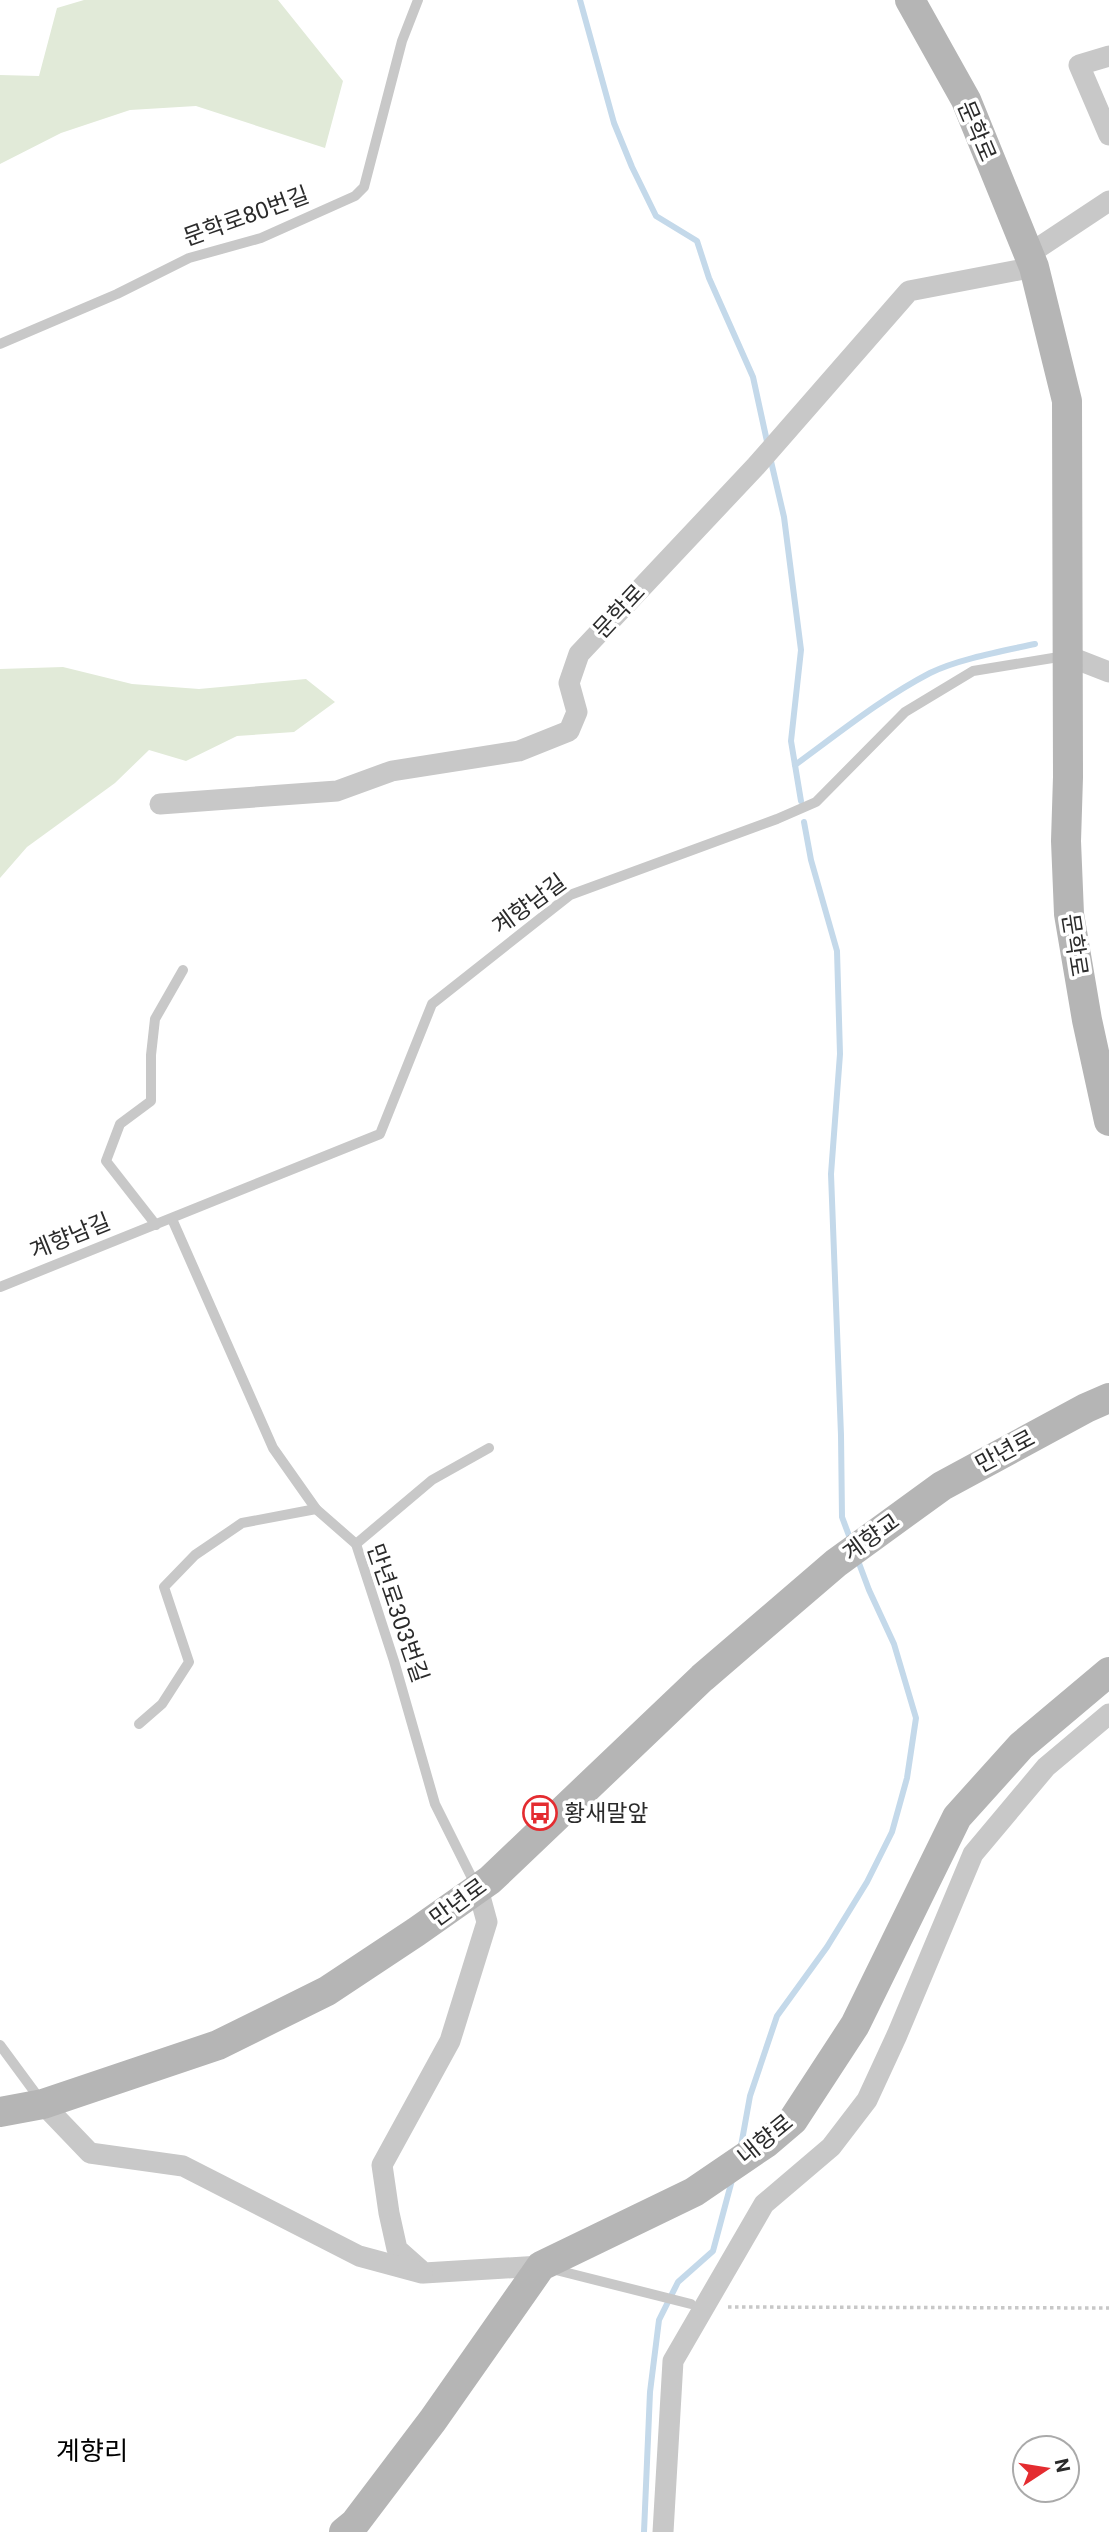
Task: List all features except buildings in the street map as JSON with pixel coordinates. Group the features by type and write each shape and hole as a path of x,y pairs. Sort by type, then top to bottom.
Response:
{"street":[{"name":"문학로","path":"910,0 966,100 1031,260 1067,401 1066,841 1069,914 1087,1020 1109,1121"},
{"path":"1109,56 1079,65 1109,135"},
{"path":"1031,260 1109,201"},
{"name":"문학로","path":"160,804 337,792 392,771 519,751 569,731 577,712 569,683 579,654 756,466 909,291 1031,260"},
{"path":"1068,656 1109,672"},
{"name":"만년로","path":"906,1512 942,1486 1106,1399"},
{"name":"계향교","path":"836,1563 906,1512"},
{"name":"만년로","path":"0,2112 43,2104 218,2045 327,1990 490,1880 702,1678 836,1563"},
{"name":"내향로","path":"344,2532 355,2523 433,2420 541,2266 694,2192 766,2143 793,2120 855,2025 957,1817 1021,1745 1109,1672"},
{"path":"663,2532 673,2361 687,2338 698,2305 764,2204 831,2147 867,2100 972,1854 1046,1767 1109,1714"},
{"path":"424,2273 397,2249 382,2165 450,2041 487,1922 478,1889"},
{"path":"43,2104 90,2153 183,2166 359,2256 424,2273 541,2266"},
{"path":"678,2532 687,2338"}],"lane":[{"name":"문학로80번길","path":"0,344 117,294 189,258 261,238 355,196 364,187 402,41 418,0"},
{"name":"계향남길","path":"0,1287 380,1133 432,1004 570,895 817,802 905,712 973,671 1068,656"},
{"name":"계향남길","path":"156,1225 106,1161 120,1124 151,1101 151,1055 155,1019 183,970"},
{"name":"만년로303번길","path":"172,1219 273,1448 316,1508 356,1544 394,1661 435,1804 478,1889"},
{"path":"356,1544 432,1480 489,1448"},
{"path":"139,1724 162,1704 189,1662 164,1587 195,1555 242,1523 316,1508"},
{"path":"0,2045 43,2104"},
{"path":"541,2266 649,2295 698,2305"}],"path":[{"path":"698,2305 1109,2308"}],"green space":[{"path":"84,0 278,0 343,81 325,148 196,106 130,110 61,133 0,164 0,75 39,76 57,8"},
{"path":"63,667 132,684 199,689 306,679 335,702 294,732 237,736 186,761 149,750 115,783 27,847 0,878 0,669"}],"waterway":[{"path":"580,0 614,123 632,167 656,216 697,241 709,278 753,377 768,446"},
{"path":"770,457 784,517 801,650 791,741 801,801"},
{"path":"795,765 878,705 930,673 967,660 1035,644"},
{"path":"804,822 811,860 837,951 840,1054 831,1174 842,1517 851,1541"},
{"path":"741,2146 750,2096 777,2016 827,1947 867,1882 892,1832 907,1778 916,1718 894,1644 857,1558"},
{"path":"644,2532 650,2392 659,2320 678,2282 713,2251 732,2180"}],"place":[{"name":"황새말앞","path":"540,1813"}],"district":[{"name":"계향리","path":"92,2451"}]}
